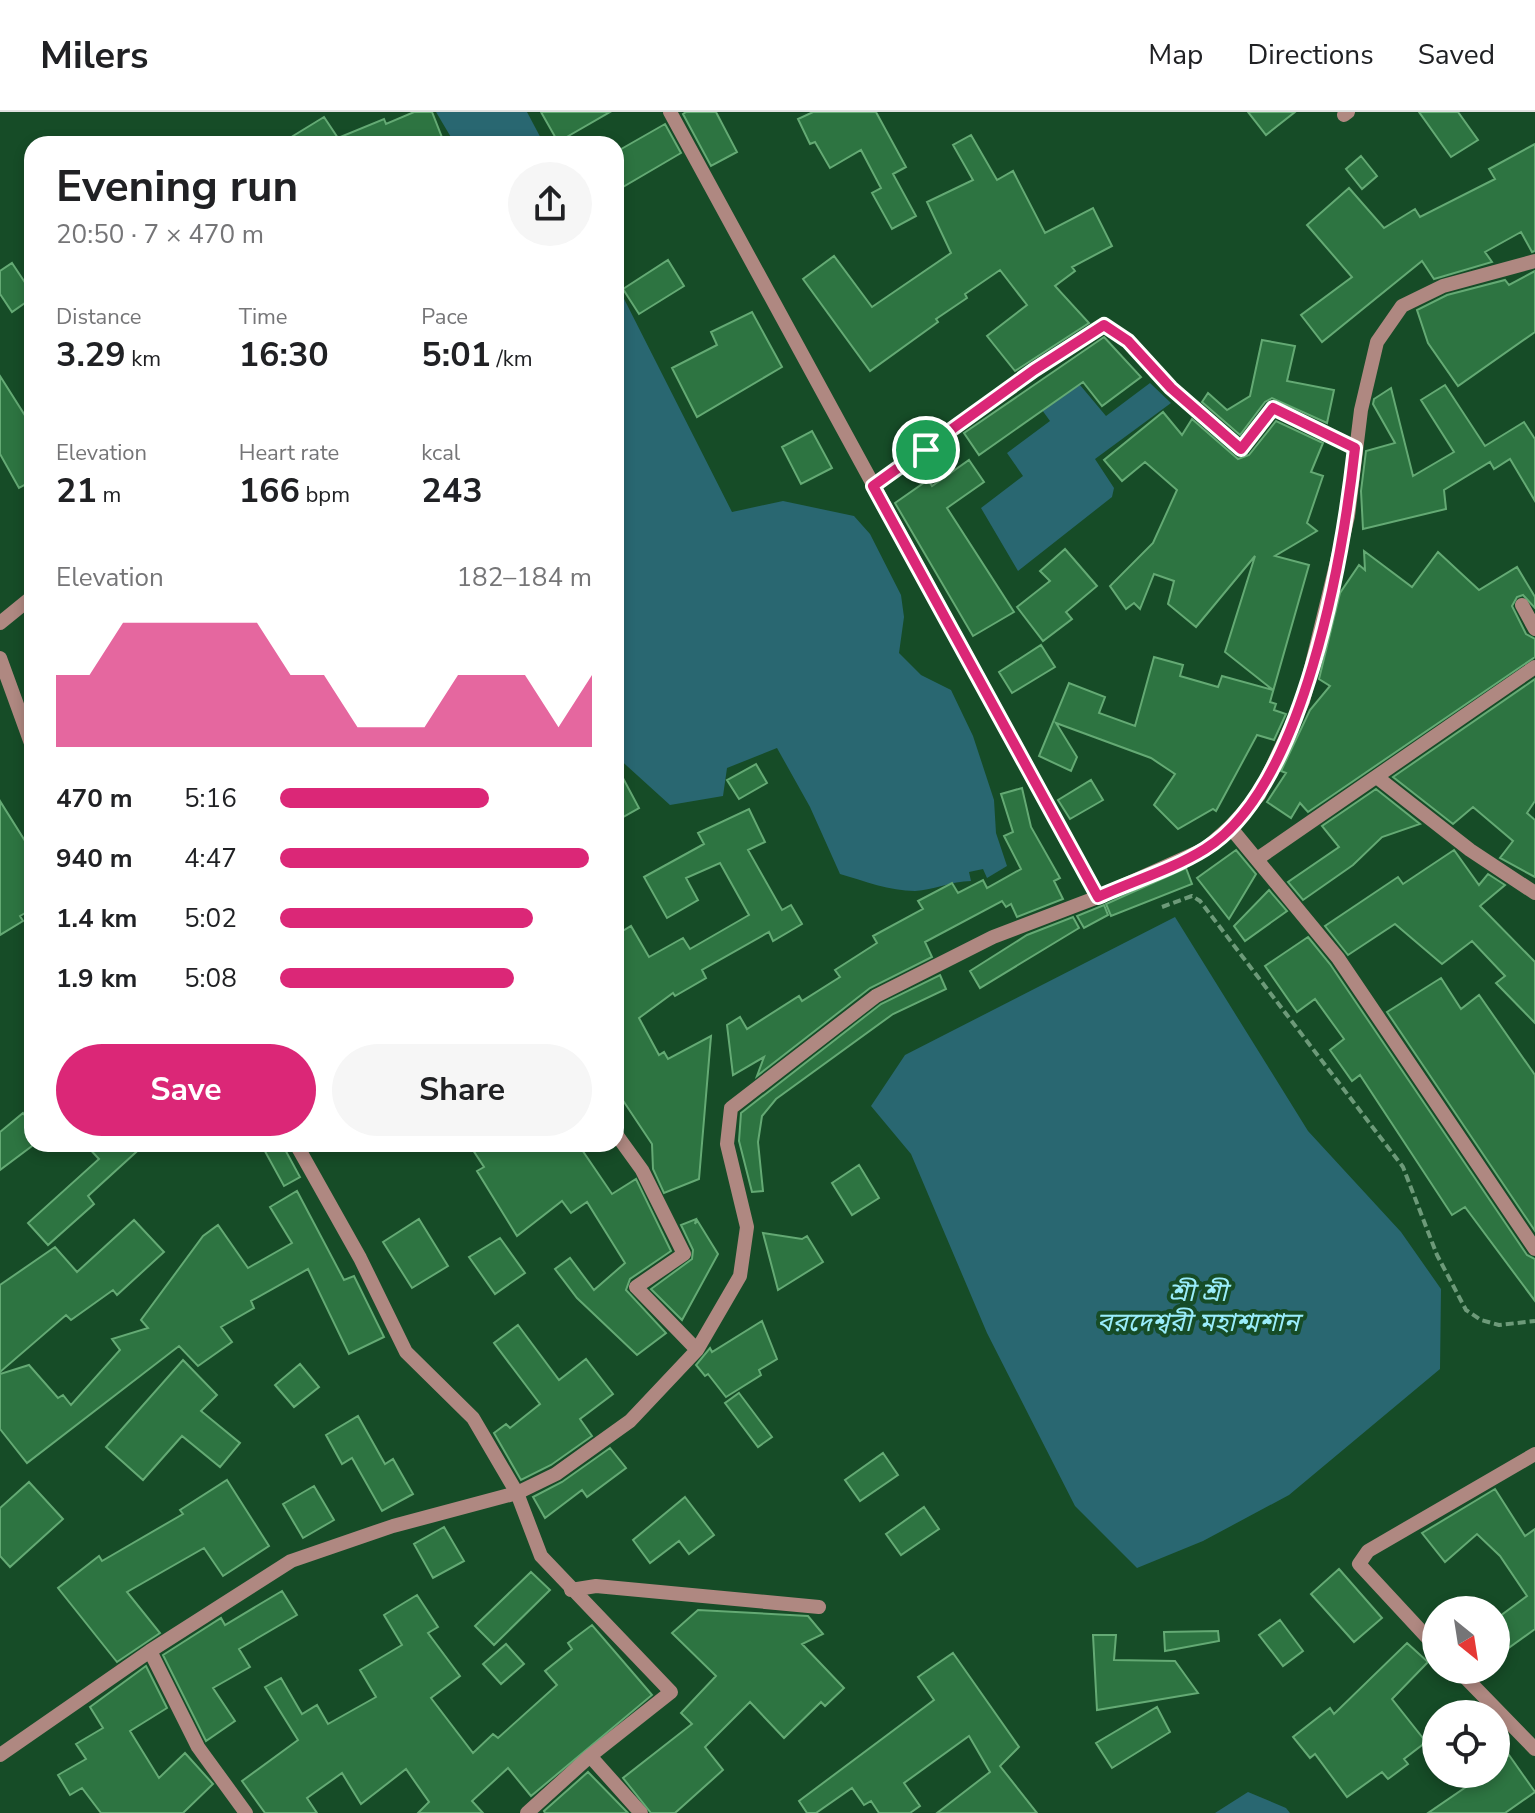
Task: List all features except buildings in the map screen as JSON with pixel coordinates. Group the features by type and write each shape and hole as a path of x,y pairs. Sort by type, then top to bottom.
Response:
{"street":[{"path":"670,112 1098,897"},
{"path":"0,1755 150,1651 291,1561 393,1526 517,1493 556,1474 630,1421 697,1350 740,1276 747,1227 727,1144 731,1108 876,996 993,937 1098,897 1205,849 1230,827 1259,795 1303,701 1348,516 1355,448 1377,342 1402,306 1443,286 1535,261"},
{"path":"873,486 1034,370 1104,325 1128,341 1171,388 1241,449 1273,408 1355,448"},
{"path":"0,623 24,604"},
{"path":"1522,605 1535,629"},
{"path":"0,658 24,724"},
{"path":"1257,859 1535,667"},
{"path":"1378,778 1470,850 1535,893"},
{"path":"1230,827 1338,958 1535,1249"},
{"path":"624,1145 642,1170 684,1254 636,1287 697,1350"},
{"path":"300,1152 360,1258 406,1352 473,1418 517,1493 541,1556 671,1692 590,1756 527,1813"},
{"path":"1422,1632 1359,1564 1368,1551 1535,1454"},
{"path":"571,1590 596,1586 819,1607"},
{"path":"150,1651 198,1747 246,1813"},
{"path":"1472,1684 1535,1749"},
{"path":"590,1756 641,1813"}],"path":[{"path":"1162,907 1192,896 1200,901 1362,1112 1403,1167 1437,1255 1466,1310 1481,1320 1499,1325 1535,1321"}],"water":[{"path":"436,112 527,112 540,136 450,136"},
{"path":"624,299 732,512 783,501 854,516 870,534 901,595 904,617 899,653 921,675 951,690 973,736 994,800 996,833 1007,866 987,878 983,869 969,872 971,881 906,891 840,874 810,807 777,748 727,768 723,796 670,805 624,763"},
{"path":"1100,342 1122,355 1080,385 1106,416 1150,383 1171,403 1095,459 1114,488 1112,497 1018,571 981,508 1023,476 1007,453 1050,421 1029,392"},
{"name":"শ্রী শ্রী বরদেশ্বরী মহাশ্মশান","path":"1175,917 1308,1131 1401,1232 1441,1289 1440,1369 1289,1495 1203,1541 1137,1568 1075,1506 987,1333 911,1154 871,1106 905,1055"},
{"path":"1248,1792 1286,1808 1290,1813 1215,1813"}],"route":[{"path":"1104,325 1128,341 1171,388 1241,449 1273,408 1355,448 1348,516 1303,701 1259,795 1205,849 1098,897 1019,746 873,486 926,450 1034,370 1104,325"}]}
